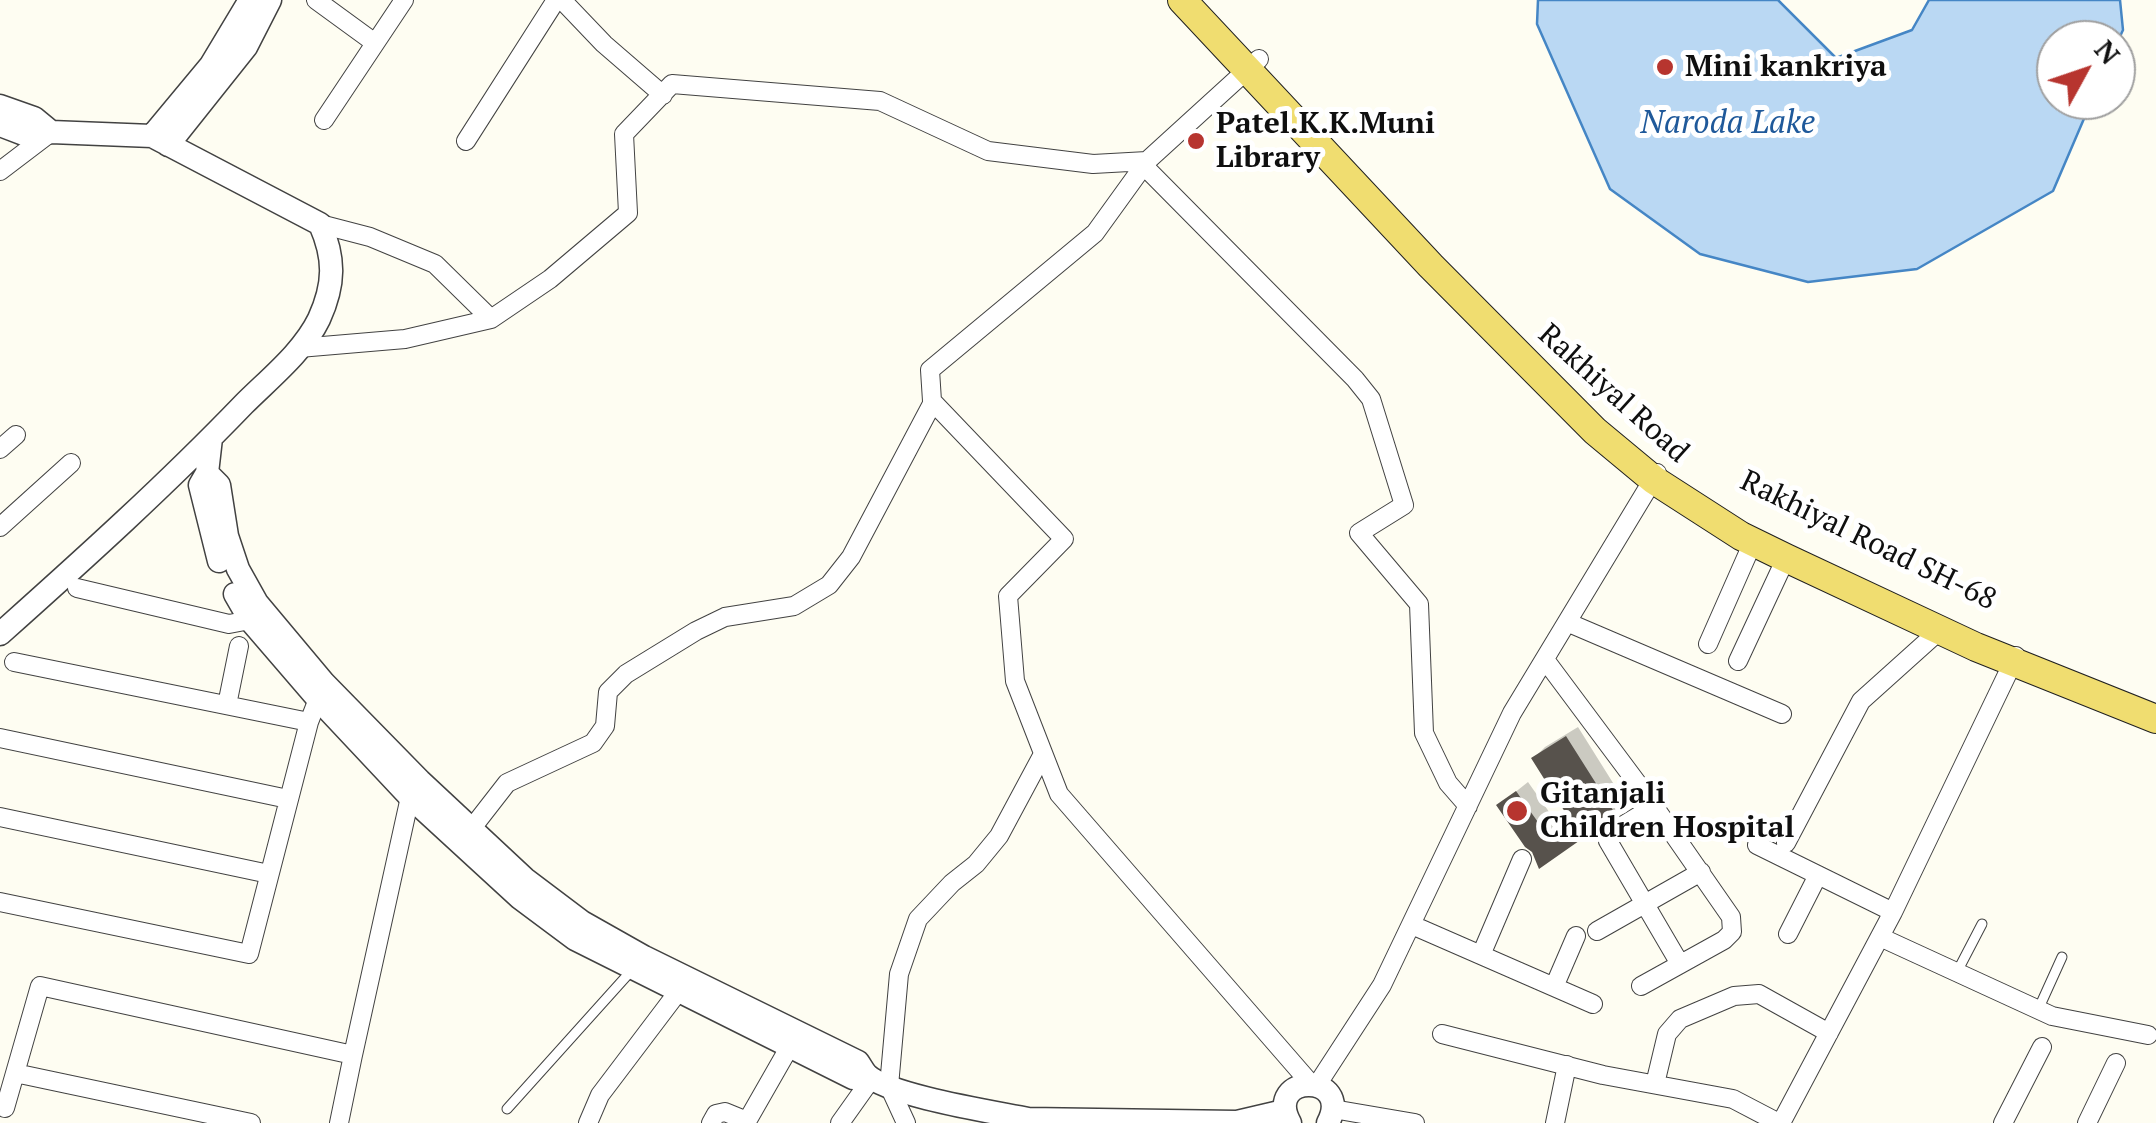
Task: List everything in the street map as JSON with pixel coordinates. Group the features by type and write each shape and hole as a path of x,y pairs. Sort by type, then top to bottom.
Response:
{"main road":[{"name":"Rakhiyal Road","path":"1182,0 1252,65 1486,321 1595,431 1753,542 1940,630 2016,657 2156,719"},
{"path":"1205,0 1252,65"},
{"name":"Rakhiyal Road SH-68","path":"1656,474 2016,657 2156,708"}],"street":[{"path":"324,120 404,0"},
{"path":"466,141 559,0 663,94"},
{"path":"160,140 253,1"},
{"path":"321,2 375,43"},
{"path":"466,836 507,783 593,743 605,726 608,692 626,674 725,617 794,606 829,585 850,557 933,402 930,370 1096,233 1145,163 1252,65"},
{"path":"299,348 404,339 492,319 550,279 628,213 624,134 672,84 880,101 988,151 1093,164 1145,163 1371,399 1404,505 1359,533 1419,604 1424,733 1448,784 1468,806"},
{"path":"0,106 34,118 50,132"},
{"path":"0,126 29,136 50,132 160,140 320,224 370,237 435,264 492,319"},
{"path":"0,172 50,132"},
{"path":"0,634 115,531 299,348 318,321 328,293 332,250 320,224"},
{"path":"933,402 1064,539 1008,596 1015,681 1059,794 1314,1084 1326,1092 1330,1116 1415,1123"},
{"path":"0,450 16,436"},
{"path":"212,438 207,473 200,486 212,541 225,576 250,620 410,797 582,922 790,1046 852,1078 876,1080 1020,1121 1237,1122 1287,1117 1291,1091 1314,1084 1382,985 1512,713 1656,474"},
{"path":"0,527 71,463"},
{"path":"207,473 218,485 227,536 256,603 520,898 575,940 632,970 684,984 858,1062 876,1080 906,1123"},
{"path":"1708,644 1753,542"},
{"path":"1738,662 1786,558"},
{"path":"77,588 229,624 250,620"},
{"path":"1568,622 1782,714"},
{"path":"1786,844 1861,702 1940,630"},
{"path":"227,705 239,646"},
{"path":"1442,1034 1567,1066 1733,1099 1780,1123 1893,912 2016,657"},
{"path":"1546,661 1732,917 1732,932 1724,940 1641,986"},
{"path":"14,662 309,722"},
{"path":"0,902 248,954 318,699"},
{"path":"0,738 288,799"},
{"path":"840,1123 876,1080 899,974 918,919 952,882 976,864 998,836 1043,754"},
{"path":"340,1123 410,797"},
{"path":"1654,806 1614,831 1608,841 1680,964"},
{"path":"0,817 268,874"},
{"path":"1757,845 1893,912"},
{"path":"1481,955 1522,859"},
{"path":"1597,931 1701,872"},
{"path":"1788,934 1818,875"},
{"path":"1412,925 1593,1004"},
{"path":"1554,986 1576,936"},
{"path":"1880,937 2052,1016 2148,1035"},
{"path":"588,1123 600,1095 684,984"},
{"path":"5,1108 40,986 353,1055"},
{"path":"1655,1084 1668,1034 1680,1019 1734,996 1759,994 1830,1032"},
{"path":"711,1123 716,1114 726,1112 747,1122 790,1046"},
{"path":"2004,1123 2042,1048"},
{"path":"2087,1123 2116,1062"},
{"path":"1555,1123 1567,1066"},
{"path":"14,1073 250,1123"}],"lane":[{"path":"1956,972 1982,924"},
{"path":"2038,1010 2062,957"},
{"path":"507,1109 632,970"}],"water":[{"name":"Naroda Lake","path":"1538,0 1778,0 1836,58 1912,30 1929,0 2120,0 2122,20 2036,20 2036,120 2083,120 2053,191 1917,269 1808,282 1700,254 1610,189 1537,24"}],"building":[{"path":"1566,736 1616,815 1539,869 1532,852 1496,805 1516,791 1547,835 1570,820 1531,758"}],"place":[{"name":"Mini kankriya","path":"1665,67"},
{"name":"Patel.K.K.Muni Library","path":"1196,141"},
{"name":"Gitanjali Children Hospital","path":"1517,811"}]}
